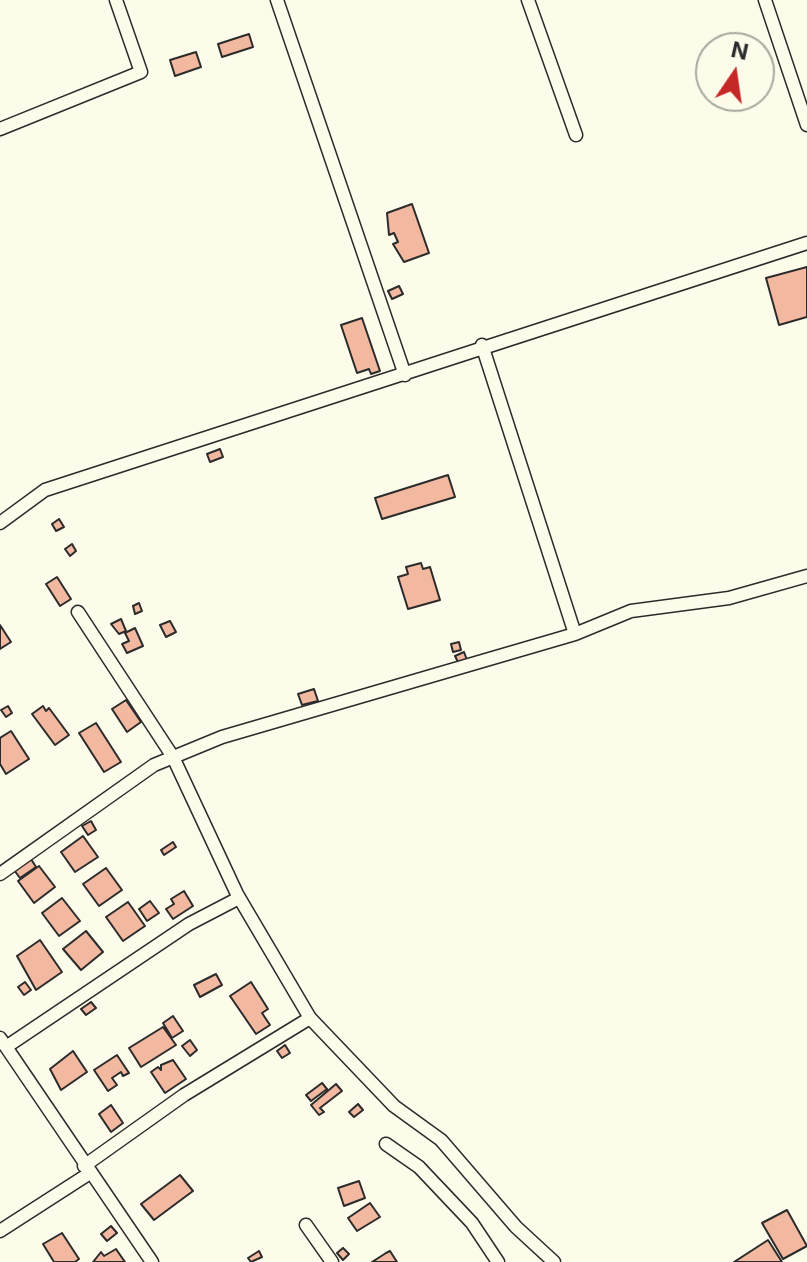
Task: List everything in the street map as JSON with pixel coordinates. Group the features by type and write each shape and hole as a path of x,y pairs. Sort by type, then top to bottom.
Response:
{"street":[{"path":"0,129 141,72 116,0"},
{"path":"277,0 405,375"},
{"path":"528,0 576,135"},
{"path":"765,0 807,125"},
{"path":"0,523 45,490 405,375 482,345 807,243"},
{"path":"482,345 575,634"},
{"path":"0,874 154,765 222,737 575,634 631,611 729,598 807,576"},
{"path":"78,612 173,757 239,898 310,1018 394,1106 441,1140 516,1227 554,1262"},
{"path":"152,1262 3,1042 189,924 239,898"},
{"path":"0,1231 87,1170 184,1095 310,1018"},
{"path":"386,1144 419,1167 472,1223 498,1262"},
{"path":"306,1225 332,1262"}],"building":[{"path":"249,34 253,47 222,57 218,44"},
{"path":"196,52 201,67 175,76 170,60"},
{"path":"412,204 429,253 404,262 393,244 398,242 394,233 389,235 387,213"},
{"path":"807,267 807,317 779,325 766,278"},
{"path":"399,286 403,294 392,299 388,291"},
{"path":"362,318 380,371 371,374 369,369 357,373 341,325"},
{"path":"220,449 223,457 210,462 207,454"},
{"path":"448,475 455,497 382,519 375,498"},
{"path":"59,519 64,527 56,531 52,524"},
{"path":"72,544 76,551 70,556 65,549"},
{"path":"421,563 423,569 430,567 440,600 408,609 398,577 408,574 406,567"},
{"path":"57,577 71,599 60,606 46,584"},
{"path":"139,603 142,611 135,614 133,606"},
{"path":"121,619 126,631 119,634 111,624"},
{"path":"170,621 176,632 166,637 160,625"},
{"path":"0,625 11,642 0,649"},
{"path":"135,628 143,646 127,653 122,644 129,641 125,633"},
{"path":"459,642 461,650 453,652 451,644"},
{"path":"464,652 467,660 459,664 455,656"},
{"path":"314,689 318,701 302,705 298,694"},
{"path":"126,700 141,722 127,732 112,709"},
{"path":"8,706 12,713 6,717 1,710"},
{"path":"43,706 46,711 49,708 69,735 55,745 32,714"},
{"path":"96,723 121,762 104,772 79,733"},
{"path":"11,731 29,759 6,774 0,764 0,738"},
{"path":"91,821 96,830 88,835 82,826"},
{"path":"83,836 98,857 75,872 61,852"},
{"path":"173,842 176,847 164,855 161,850"},
{"path":"31,859 36,867 20,878 14,870"},
{"path":"39,866 55,887 34,903 18,881"},
{"path":"106,868 122,890 99,906 83,884"},
{"path":"184,891 193,906 173,919 166,909 174,904 171,899"},
{"path":"62,898 80,921 59,936 42,913"},
{"path":"150,901 159,913 147,921 139,909"},
{"path":"128,902 145,926 123,941 106,917"},
{"path":"86,931 103,952 81,970 63,949"},
{"path":"40,940 62,972 36,990 17,956"},
{"path":"216,974 222,985 200,997 194,985"},
{"path":"25,982 31,990 24,995 18,987"},
{"path":"251,982 268,1009 262,1013 270,1025 256,1034 230,996"},
{"path":"91,1002 96,1008 86,1015 81,1009"},
{"path":"173,1016 183,1031 172,1038 163,1023"},
{"path":"163,1027 176,1045 141,1067 129,1048"},
{"path":"190,1040 197,1050 190,1056 182,1046"},
{"path":"285,1045 290,1053 282,1058 277,1051"},
{"path":"73,1051 87,1072 61,1090 50,1069"},
{"path":"117,1055 129,1073 123,1076 121,1072 112,1078 117,1085 108,1091 94,1070"},
{"path":"173,1060 186,1079 165,1093 151,1072 158,1067 161,1070 161,1065"},
{"path":"322,1083 327,1089 311,1101 306,1095"},
{"path":"336,1084 342,1091 320,1108 324,1112 319,1115 311,1105"},
{"path":"358,1104 363,1110 354,1117 349,1112"},
{"path":"111,1105 123,1123 111,1132 99,1114"},
{"path":"180,1175 193,1191 154,1220 141,1204"},
{"path":"359,1181 365,1198 344,1206 338,1188"},
{"path":"370,1203 380,1217 357,1231 348,1218"},
{"path":"787,1210 807,1246 783,1259 762,1223"},
{"path":"111,1226 117,1233 107,1241 101,1234"},
{"path":"62,1233 79,1259 75,1262 54,1262 43,1244"},
{"path":"768,1240 782,1262 734,1262"},
{"path":"343,1248 349,1254 343,1260 337,1253"},
{"path":"116,1249 125,1262 93,1262 101,1252 104,1256"},
{"path":"259,1251 262,1257 251,1262 248,1258"},
{"path":"390,1251 397,1262 372,1262 386,1253"}]}
